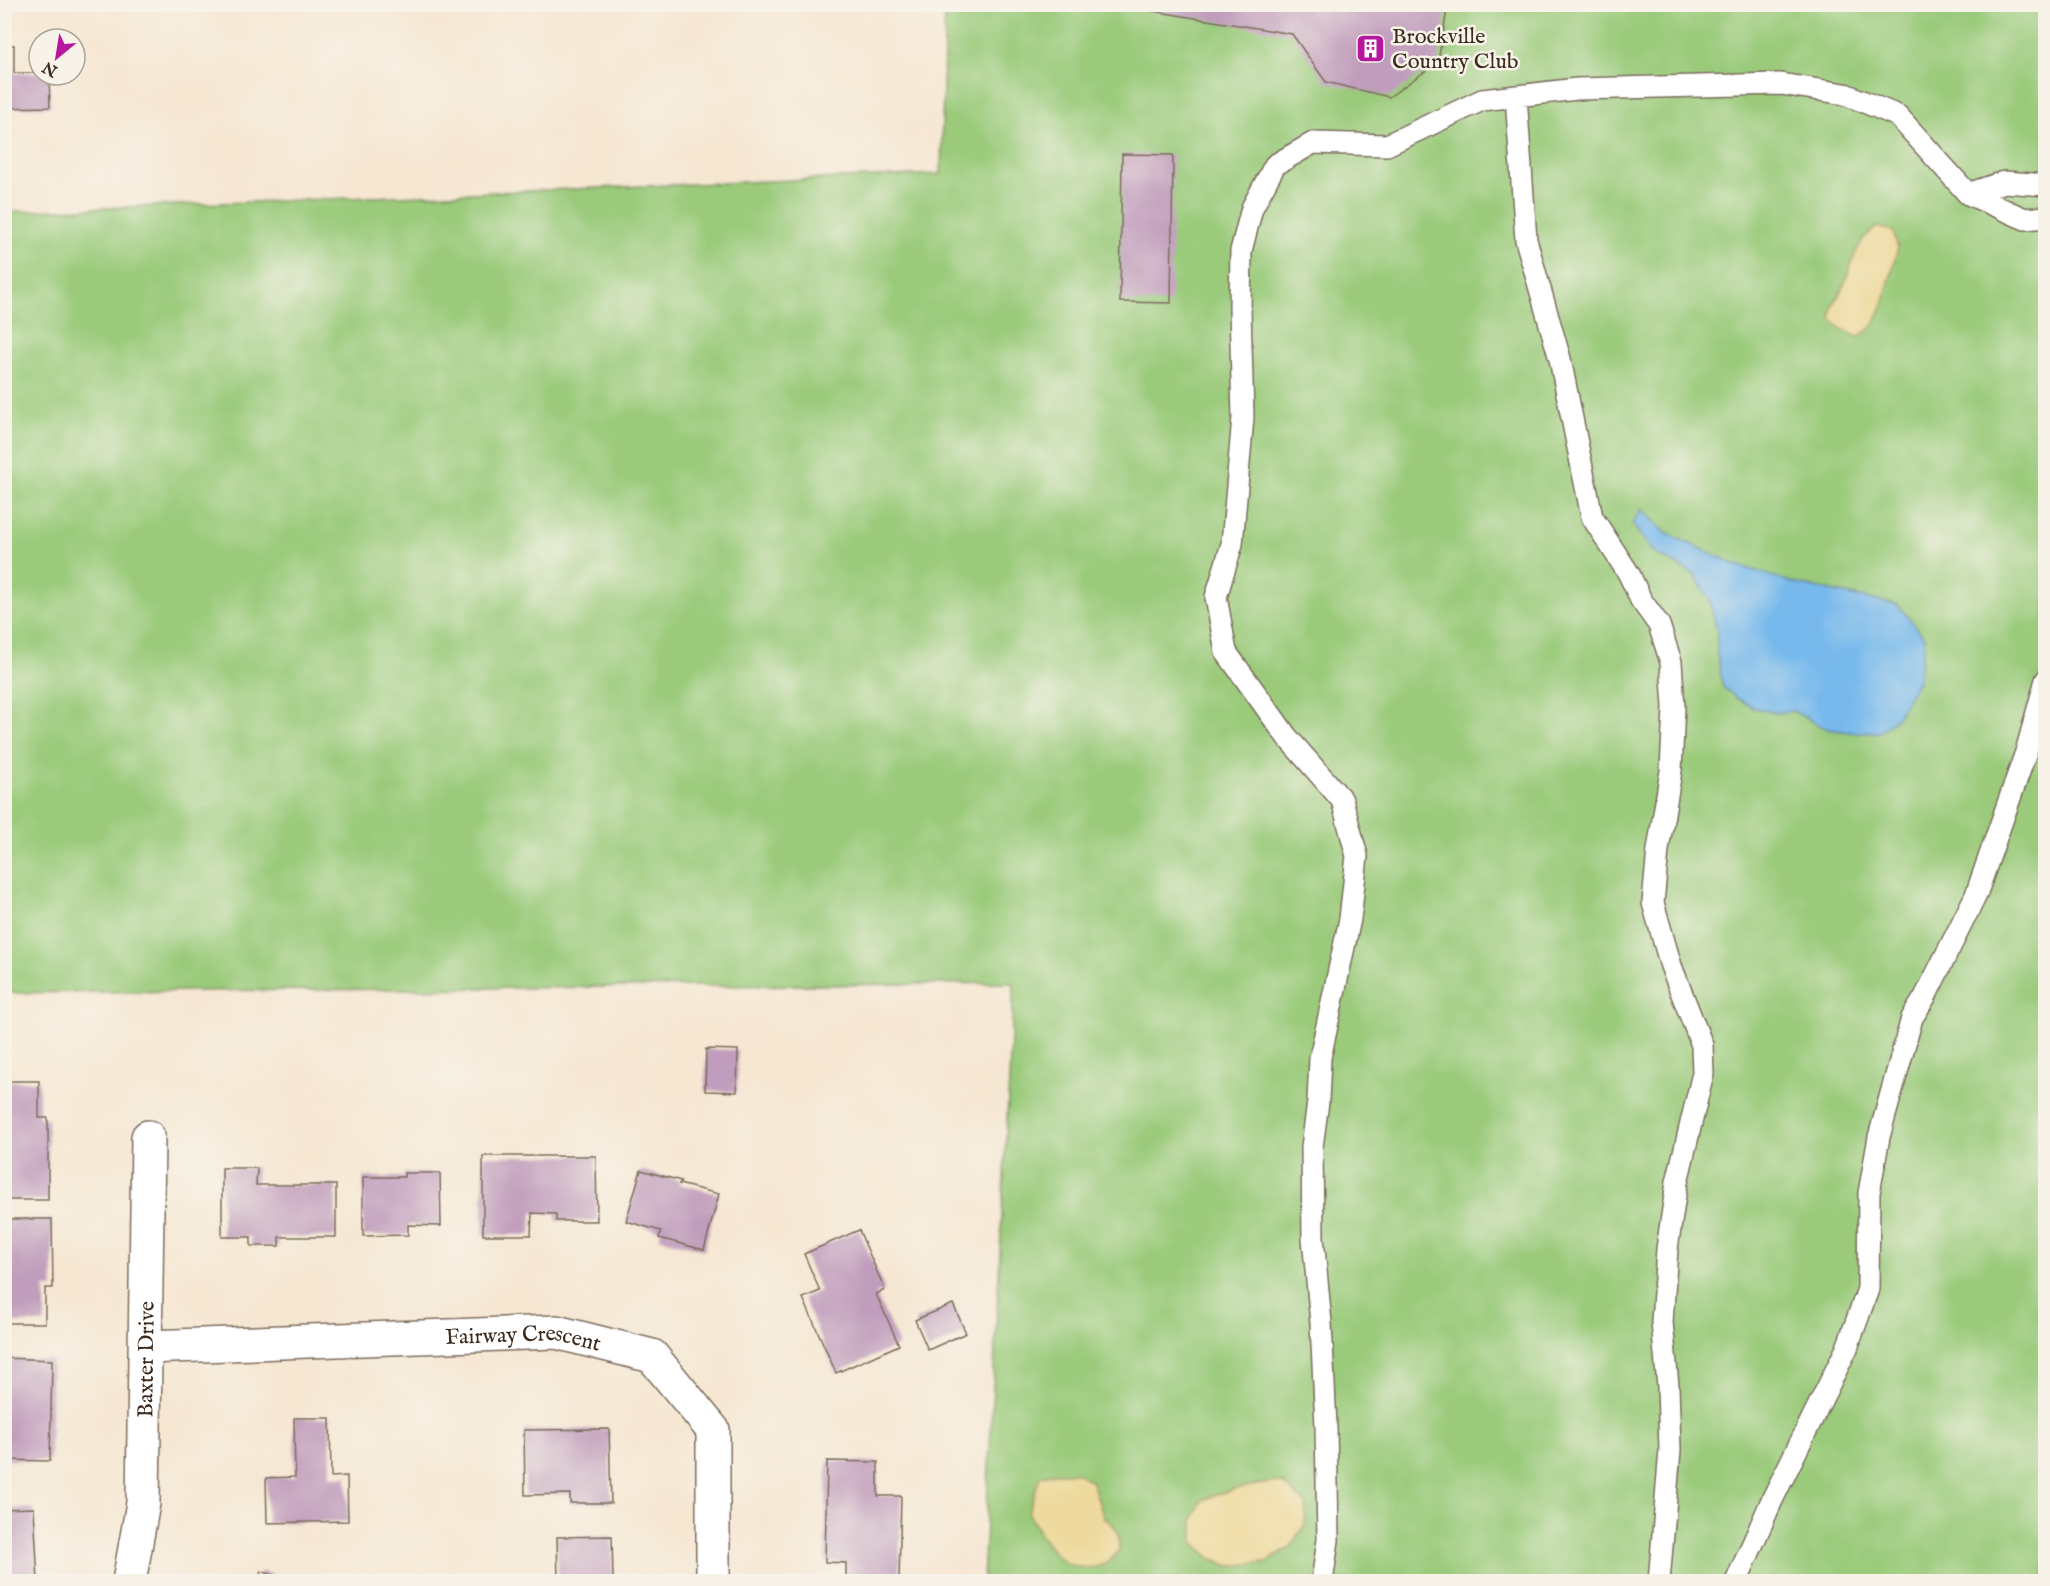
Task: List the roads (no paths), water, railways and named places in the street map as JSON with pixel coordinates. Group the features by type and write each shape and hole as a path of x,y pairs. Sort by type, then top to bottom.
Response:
{"street":[{"name":"Baxter Drive","path":"129,1581 143,1503 148,1137"},
{"name":"Fairway Crescent","path":"146,1347 556,1332 652,1356 712,1430 713,1581"}],"lane":[{"path":"1322,1581 1328,1540 1326,1426 1321,1323 1313,1238 1312,1147 1318,1101 1320,1058 1350,919 1357,856 1342,800 1287,737 1226,652 1216,597 1232,544 1243,417 1241,251 1252,208 1275,165 1313,143 1387,145 1482,100 1577,89 1780,84 1845,94 1898,116 1968,194 2025,219 2046,217"},
{"path":"1516,96 1526,240 1560,359 1592,517 1659,625 1671,662 1674,707 1671,771 1658,850 1653,903 1671,966 1702,1045 1703,1073 1677,1182 1666,1249 1662,1322 1668,1386 1670,1449 1659,1581"},
{"path":"1968,194 2004,182 2046,185"},
{"path":"1736,1581 1772,1500 1847,1348 1868,1289 1869,1193 1880,1137 1912,1018 1925,997 1976,895 2026,752 2046,680"}],"water":[{"path":"1642,509 1666,533 1737,565 1797,584 1898,605 1925,638 1918,681 1897,717 1880,732 1857,733 1827,729 1793,711 1776,713 1755,708 1738,699 1723,687 1717,655 1717,630 1710,601 1694,574 1654,553 1632,524"}],"place":[{"name":"Brockville Country Club","path":"1371,48"}]}
